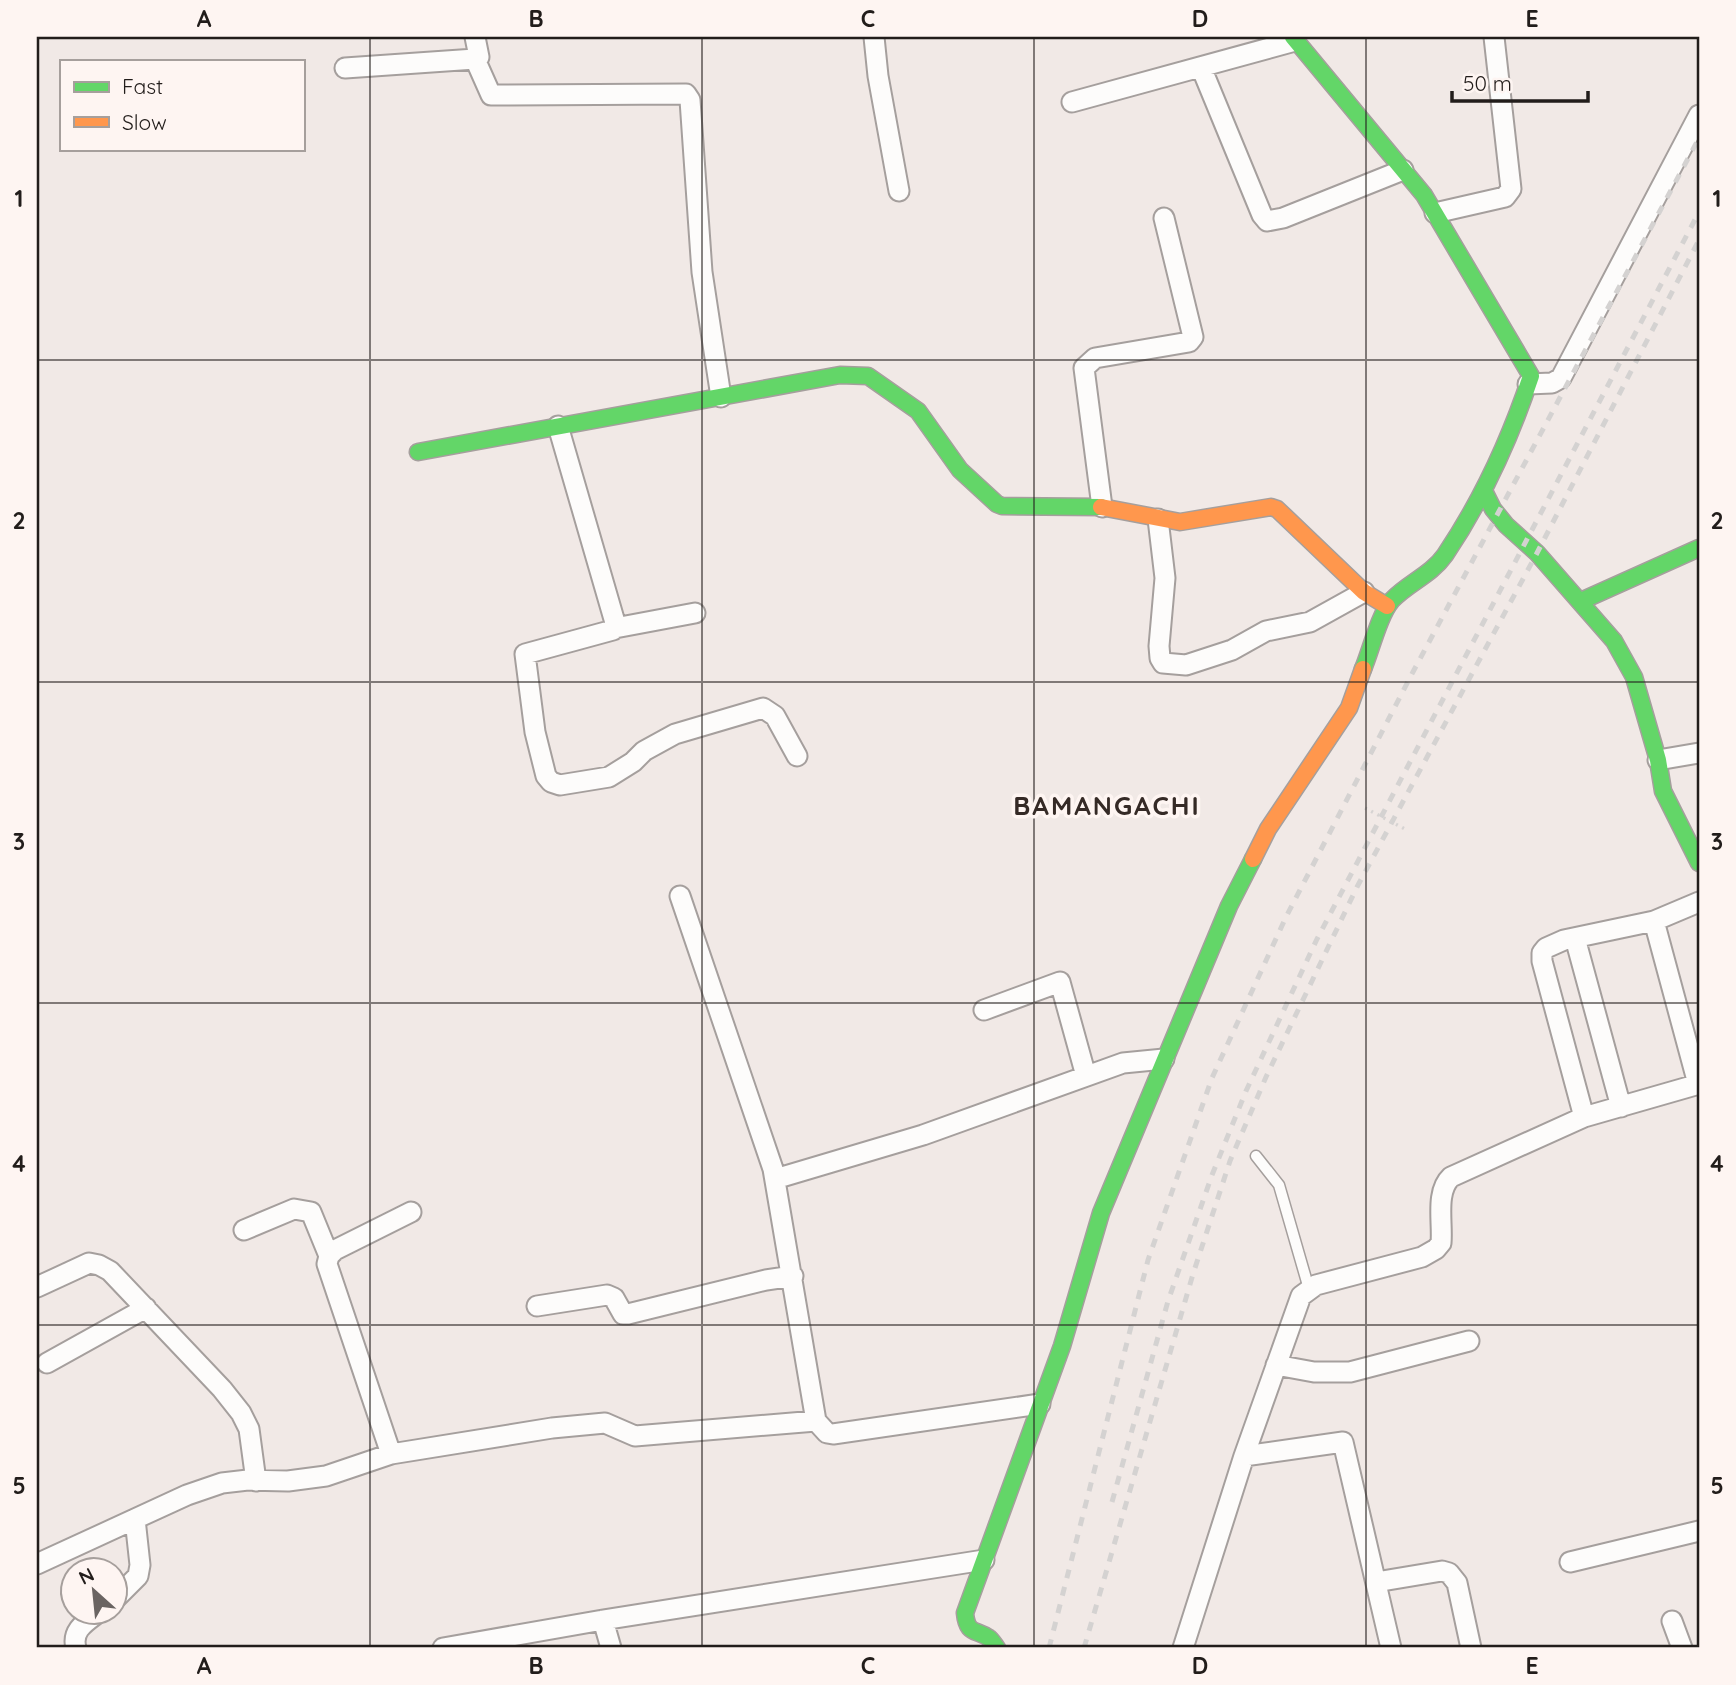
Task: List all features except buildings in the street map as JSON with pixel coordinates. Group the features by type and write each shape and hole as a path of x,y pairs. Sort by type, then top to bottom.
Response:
{"street":[{"path":"475,37 480,52 475,59"},
{"path":"874,37 898,191"},
{"path":"1434,213 1505,197 1511,189 1494,37"},
{"path":"997,1648 990,1638 976,1634 968,1627 965,1613 1062,1346 1101,1213 1164,1059 1229,906 1268,829 1349,708 1387,606 1396,593 1422,578 1441,560 1484,491 1517,420 1531,376 1424,195 1294,39 1072,102"},
{"path":"345,68 475,59"},
{"path":"475,59 491,95 686,94 690,100 702,272 721,397"},
{"path":"1201,66 1262,215 1267,221 1283,218 1403,170"},
{"path":"1528,384 1552,383 1561,378 1699,115"},
{"path":"1102,506 1084,368 1095,358 1189,342 1193,337 1164,218"},
{"path":"418,453 839,374 868,376 918,411 960,470 997,504 1102,506 1180,522 1271,507 1278,509 1364,592 1387,606"},
{"path":"558,426 615,628"},
{"path":"1484,491 1491,509 1537,553 1614,641 1634,677 1658,761 1663,791 1699,863"},
{"path":"1158,519 1165,565 1159,646 1163,663 1186,665 1232,650 1266,631 1310,622 1364,592"},
{"path":"1581,601 1699,548"},
{"path":"695,613 615,628 524,654 537,742 546,776 551,782 560,785 610,777 644,751 675,734 763,708 775,716 797,756"},
{"path":"1658,761 1699,753"},
{"path":"680,896 770,1156 793,1276 816,1421 827,1433 833,1434 1040,1404"},
{"path":"1584,1117 1542,953 1546,947 1654,921 1699,902"},
{"path":"1183,1648 1244,1456 1300,1296 1316,1285 1422,1257 1436,1249 1441,1243 1445,1183 1451,1177 1584,1117 1699,1084 1654,921"},
{"path":"1575,938 1620,1107"},
{"path":"984,1010 1060,982 1086,1076"},
{"path":"775,1179 923,1135 1123,1063 1164,1059"},
{"path":"244,1230 294,1209 311,1212 328,1256 327,1264 391,1454"},
{"path":"328,1256 411,1212"},
{"path":"37,1287 89,1263 110,1271 222,1389 241,1413 249,1429 256,1480"},
{"path":"537,1306 607,1295 614,1298 623,1314 628,1314 766,1280 793,1276"},
{"path":"47,1363 146,1308"},
{"path":"1276,1365 1314,1371 1350,1372 1469,1341"},
{"path":"37,1564 187,1495 222,1483 288,1481 326,1476 391,1454 552,1428 611,1424 635,1436 816,1421"},
{"path":"1244,1456 1343,1442 1391,1648"},
{"path":"130,1584 138,1576 140,1565 135,1519"},
{"path":"1570,1562 1699,1531"},
{"path":"443,1648 984,1560"},
{"path":"1376,1582 1442,1571 1449,1573 1457,1583 1471,1648"},
{"path":"603,1620 611,1648"},
{"path":"1672,1621 1682,1648"},
{"path":"76,1648 74,1638 81,1626"}],"lane":[{"path":"1256,1156 1279,1185 1309,1289"}],"path":[{"path":"1365,808 1405,829"}],"railway":[{"path":"1049,1648 1148,1260 1212,1078 1286,917 1414,670 1699,138"},
{"path":"1112,1502 1168,1301 1212,1175 1246,1091 1317,939 1699,212"},
{"path":"1084,1648 1193,1274 1230,1161 1266,1077 1357,887 1537,553 1699,240"}],"traffic: fast":[{"path":"1293,37 1424,195 1531,376 1504,446 1471,513 1439,562 1387,606 1363,669"},
{"path":"418,452 840,375 868,376 918,411 960,470 997,504 1101,507"},
{"path":"1484,491 1493,509 1506,525 1537,553 1614,641 1634,677 1658,760 1663,791 1699,863"},
{"path":"1581,601 1699,548"},
{"path":"997,1648 989,1638 970,1628 965,1613 1062,1346 1101,1213 1229,906 1253,859"}],"traffic: slow":[{"path":"1101,507 1180,522 1271,507 1277,509 1364,592 1387,606"},
{"path":"1253,859 1268,829 1349,708 1363,669"}],"district":[{"name":"BAMANGACHI","path":"1107,806"}]}
